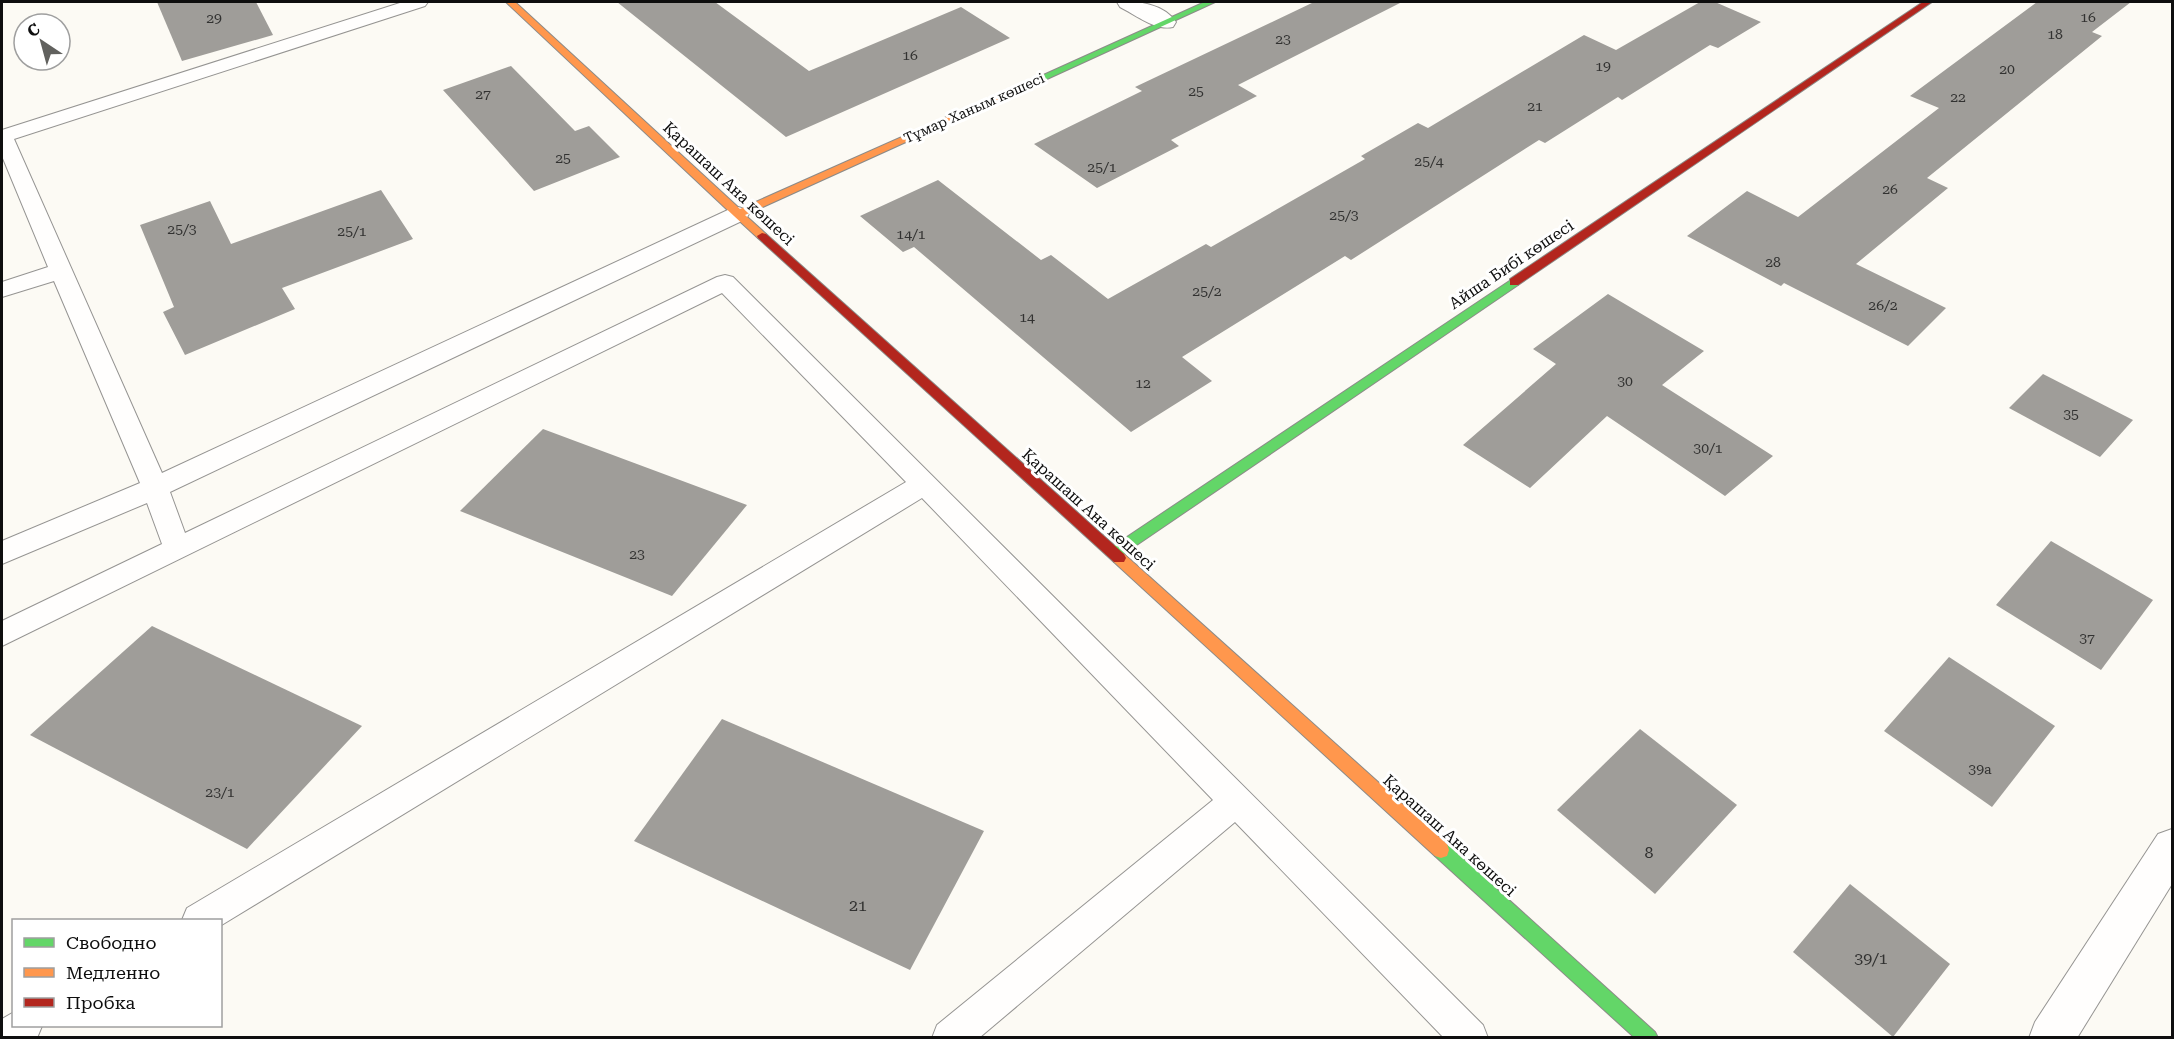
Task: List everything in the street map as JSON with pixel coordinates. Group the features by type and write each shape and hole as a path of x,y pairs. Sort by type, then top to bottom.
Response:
{"street":[{"name":"Қарашаш Ана көшесі","path":"510,2 738,214 1649,1038"},
{"path":"1128,2 1165,22"},
{"name":"Тұмар Ханым көшесі","path":"738,214 1211,2"},
{"name":"Айша Бибі көшесі","path":"1113,553 1928,2"},
{"path":"2051,1038 2172,848"}],"lane":[{"path":"177,548 155,488 2,136 419,2"},
{"path":"2,553 155,488 738,214"},
{"path":"2,290 60,271"},
{"path":"2,634 725,282 1470,1038"},
{"path":"202,919 924,484"},
{"path":"950,1038 1236,801"},
{"path":"4,1038 22,1027"}],"building":[{"path":"157,2 256,2 273,35 182,61"},
{"path":"617,2 715,2 809,71 961,7 1010,38 786,137"},
{"path":"1314,2 1402,2 1238,85 1257,96 1171,140 1179,146 1097,188 1034,144 1142,91 1135,87"},
{"path":"1700,2 1715,2 1761,22 1718,48 1710,45 1622,100 1618,97 1545,143 1539,140 1351,260 1345,256 1182,357 1212,381 1131,432 914,247 903,252 860,216 938,180 1041,260 1051,255 1108,299 1206,244 1211,247 1365,159 1361,156 1418,123 1428,128 1584,35 1616,50"},
{"path":"2037,2 2131,2 2092,32 2102,36 1927,178 1948,188 1856,264 1946,308 1908,346 1784,283 1781,286 1687,236 1747,191 1798,217 1939,108 1910,96"},
{"path":"511,66 575,131 589,126 620,157 534,191 443,90"},
{"path":"381,190 413,239 282,288 295,309 185,355 163,312 174,307 140,225 210,201 231,244"},
{"path":"1608,294 1704,351 1662,385 1773,456 1725,496 1607,416 1530,488 1463,445 1556,364 1533,349"},
{"path":"2043,374 2133,420 2100,457 2009,408"},
{"path":"543,429 747,505 672,596 460,511"},
{"path":"2051,541 2153,600 2101,670 1996,605"},
{"path":"152,626 362,726 247,849 30,735"},
{"path":"1949,657 2055,726 1992,807 1884,731"},
{"path":"722,719 984,831 910,970 634,841"},
{"path":"1640,729 1737,805 1655,894 1557,810"},
{"path":"1850,884 1950,964 1893,1037 1793,952"}],"traffic: fast":[{"path":"1033,82 1211,2"},
{"path":"1114,553 1514,282"},
{"path":"1441,850 1649,1038"}],"traffic: slow":[{"path":"510,2 762,236"},
{"path":"738,214 1033,82"},
{"path":"1119,558 1441,850"}],"traffic: jam":[{"path":"1514,282 1928,2"},
{"path":"762,236 1119,558"}]}
